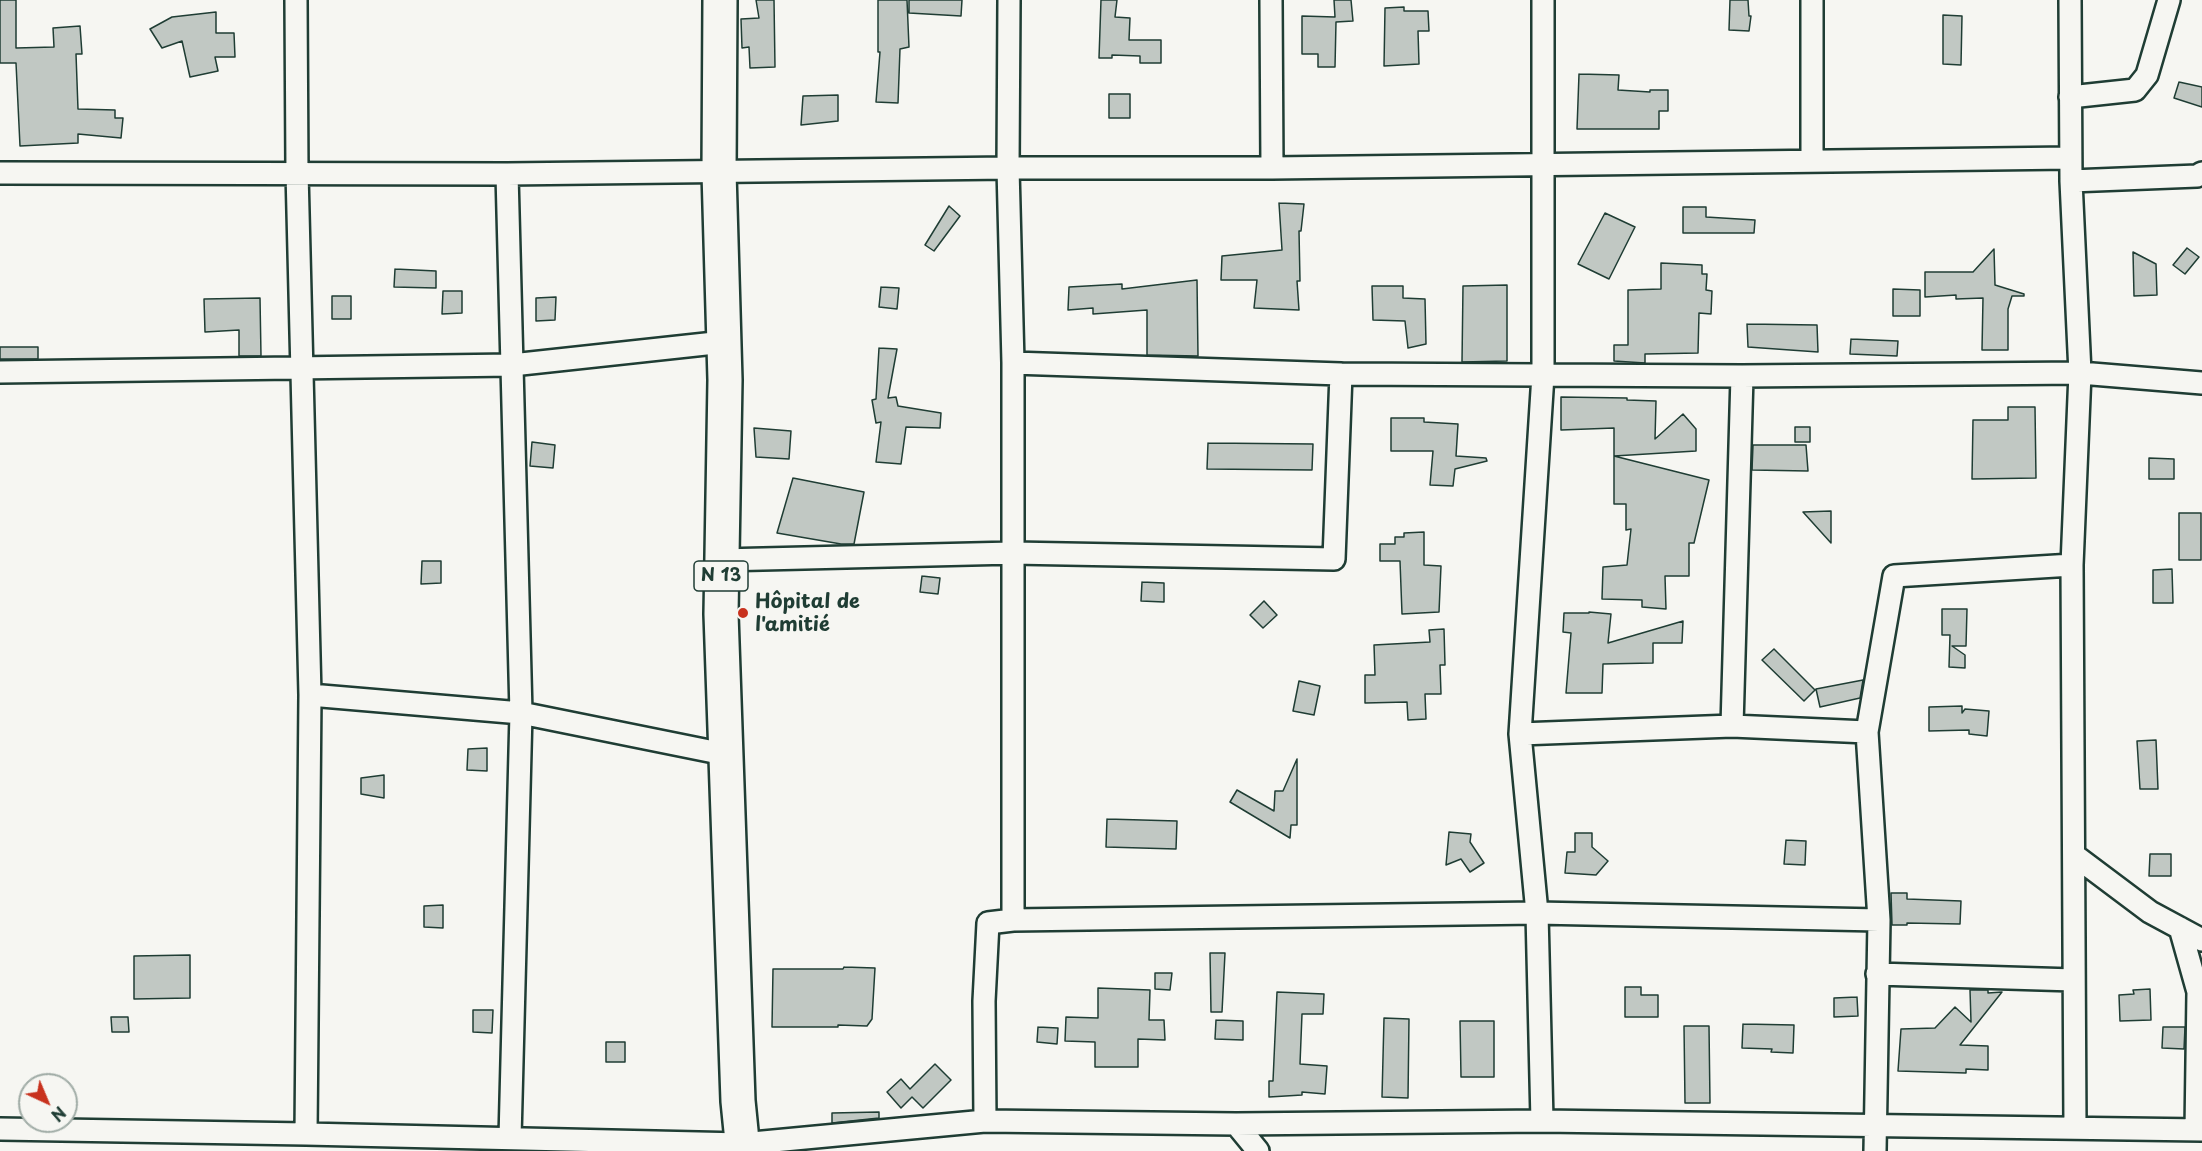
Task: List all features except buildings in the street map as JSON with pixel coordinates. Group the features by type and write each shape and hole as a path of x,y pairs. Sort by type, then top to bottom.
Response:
{"main road":[{"name":"N 13","path":"720,0 719,172 724,342 721,560 724,754 738,1101 742,1147"}],"street":[{"path":"296,0 297,172 310,695 306,1134"},
{"path":"1009,0 1013,920"},
{"path":"1271,0 1272,168"},
{"path":"1542,1121 1537,913 1520,734 1543,375 1543,0"},
{"path":"1812,0 1812,161"},
{"path":"2070,0 2070,158 2080,373 2072,565 2075,1127"},
{"path":"2070,97 2135,90 2147,75 2169,0"},
{"path":"0,173 507,174 1008,168 1272,168 2070,158"},
{"path":"507,174 521,713 510,1138"},
{"path":"2071,181 2200,175"},
{"path":"0,372 513,365 724,342"},
{"path":"1012,363 1341,374 1742,376 2080,373 2202,383"},
{"path":"721,560 1013,553 1334,559 1341,374"},
{"path":"1732,726 1742,376"},
{"path":"1875,1151 1879,920 1868,732 1894,576 2072,565"},
{"path":"310,695 521,713 724,754"},
{"path":"1520,734 1732,726 1868,732"},
{"path":"2074,855 2150,912 2202,940"},
{"path":"985,1121 984,1001 988,923 1013,920 1537,913 1879,920"},
{"path":"0,1129 143,1141 306,1134 510,1138 742,1147 985,1121 1236,1124 1542,1121 2199,1130 2198,992 2180,928"},
{"path":"1877,974 2074,980"},
{"path":"1236,1124 1258,1151"}],"place":[{"name":"Hôpital de l'amitié","path":"743,613"}]}
